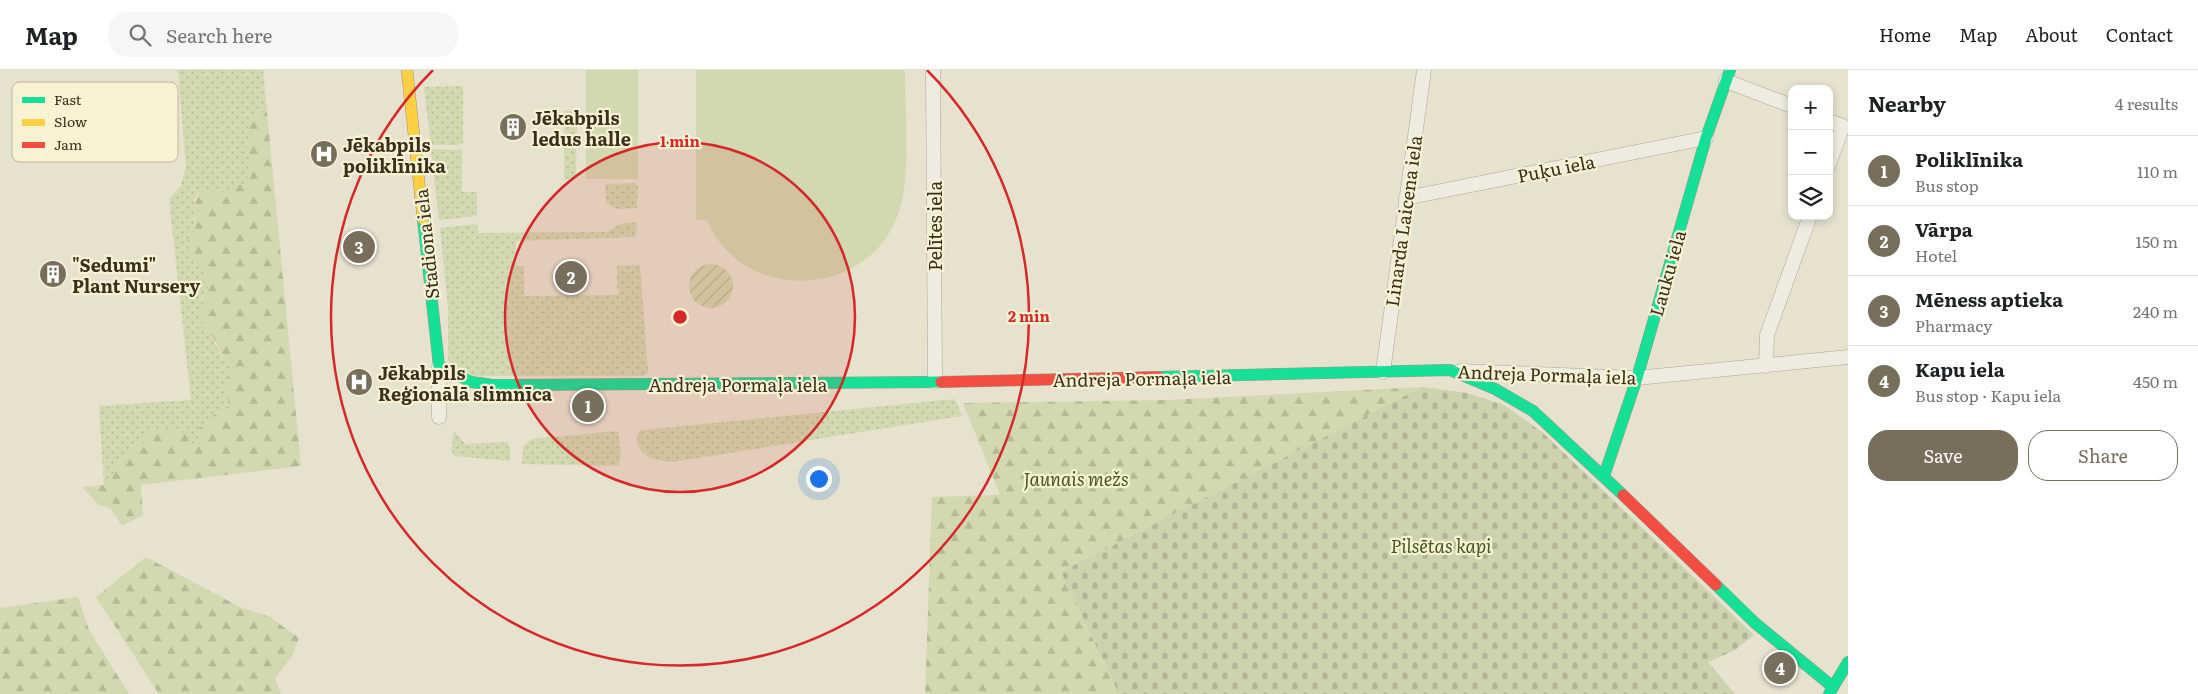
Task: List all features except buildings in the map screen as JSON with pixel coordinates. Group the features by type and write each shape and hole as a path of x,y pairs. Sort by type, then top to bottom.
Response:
{"street":[{"name":"Stadiona iela","path":"408,70 440,366 439,417"},
{"name":"Pelītes iela","path":"933,70 935,382"},
{"name":"Linarda Laicena iela","path":"1383,372 1424,70"},
{"path":"1728,76 1788,104"},
{"name":"Lauku iela","path":"1604,476 1637,378 1706,138 1728,76"},
{"path":"1833,122 1843,126 1833,153"},
{"name":"Puķu iela","path":"1406,198 1706,138"},
{"path":"1766,366 1767,335 1809,220"},
{"name":"Andreja Pormaļa iela","path":"440,366 472,382 493,384 935,382 1450,370 1637,378 1848,357"},
{"path":"1450,370 1495,389 1533,411 1604,476 1755,623 1831,691 1848,662"}],"green space":[{"path":"178,70 263,70 267,112 254,114 251,139 247,149 252,168 245,184 229,192 200,192 194,200 194,232 186,243 203,269 209,285 201,299 206,329 214,337 215,344 230,365 227,391 229,408 212,416 209,425 198,431 199,437 193,445 186,435 135,444 131,455 120,458 116,470 104,485 99,406 191,400 169,199 180,187 186,168"},
{"path":"586,70 638,70 638,179 586,179"},
{"path":"696,70 905,70 907,145 905,184 897,217 881,244 859,264 832,276 803,281 774,277 747,266 724,247 707,220 696,220"},
{"path":"463,86 463,143 459,145 431,145 424,87"},
{"path":"564,111 577,111 576,178 564,179"},
{"path":"267,112 301,466 141,485 143,515 122,526 110,508 99,505 82,487 104,485 116,470 120,458 131,455 135,444 144,442 148,433 155,429 178,429 186,435 193,445 199,437 198,431 200,427 209,425 212,416 229,408 227,391 230,365 214,338 206,329 201,318 201,307 209,285 203,269 193,264 193,253 186,243 194,226 195,218 192,209 200,192 229,192 235,185 245,184 252,168 247,149 251,139 247,129 254,114"},
{"path":"433,149 462,150 462,192 477,192 477,216 439,220 431,151"},
{"path":"636,183 638,186 637,208 615,209 606,203 605,184"},
{"path":"637,222 636,237 516,241 516,266 524,266 524,296 617,295 620,291 617,287 617,265 640,265 648,372 644,376 473,376 448,361 448,307 440,228 477,224 478,233 607,232 620,224"},
{"path":"715,264 727,270 732,277 732,295 727,302 720,307 707,308 699,305 692,298 689,282 692,274 699,267"},
{"name":"Jaunais mežs","path":"1422,387 1061,572 1119,694 925,694 932,497 1000,495 963,403 1168,400"},
{"name":"Pilsētas kapi","path":"1422,387 1468,393 1504,405 1542,432 1754,635 1735,650 1708,662 1735,694 1119,694 1061,572"},
{"path":"955,399 962,416 673,462 666,462 646,455 638,446 637,439 639,431 643,430"},
{"path":"618,431 621,456 618,466 522,464 523,447 531,439"},
{"path":"455,432 465,444 507,442 510,448 510,461 455,456 452,452 453,434"},
{"path":"146,557 240,607 270,617 299,638 292,656 275,678 281,694 159,694 96,597"},
{"path":"78,597 89,630 129,694 0,694 0,608"}],"traffic: fast":[{"path":"1604,476 1637,378 1706,138 1730,70"},
{"path":"423,219 439,366 471,382 493,385 941,382"},
{"path":"1159,377 1450,370 1495,389 1533,411 1623,495"},
{"path":"1716,585 1755,623 1833,687"},
{"path":"1829,694 1848,662"}],"traffic: slow":[{"path":"407,70 423,219"}],"traffic: jam":[{"path":"941,382 1159,377"},
{"path":"1623,495 1716,585"}],"place":[{"name":"Jēkabpils ledus halle","path":"513,127"},
{"name":"Jēkabpils poliklīnika","path":"324,154"},
{"name":"Mēness aptieka","path":"359,247"},
{"name":"\"Sedumi\" Plant Nursery","path":"53,274"},
{"name":"Vārpa","path":"571,277"},
{"name":"Jēkabpils Reģionālā slimnīca","path":"359,382"},
{"name":"Poliklīnika","path":"588,406"},
{"name":"Kapu iela","path":"1780,668"}]}
